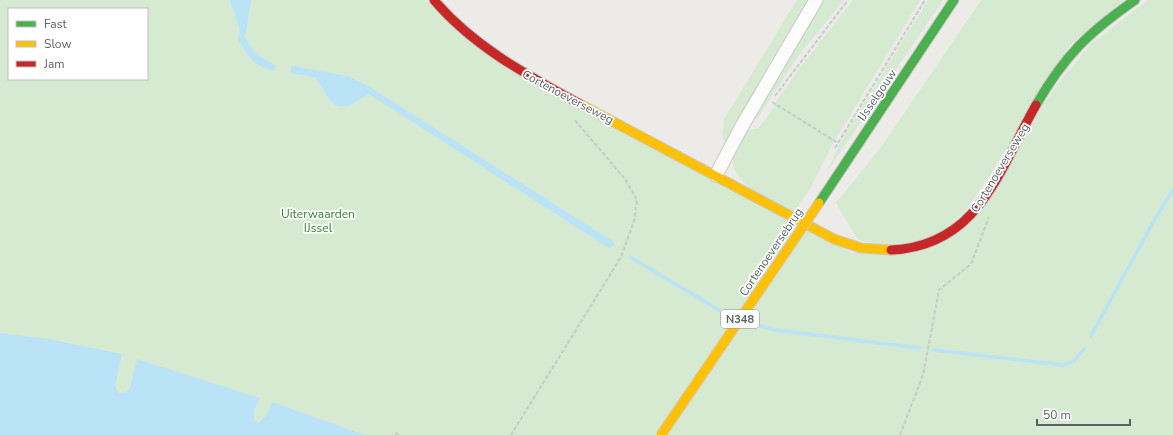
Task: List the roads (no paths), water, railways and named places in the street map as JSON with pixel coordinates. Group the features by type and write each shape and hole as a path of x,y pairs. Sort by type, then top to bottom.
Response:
{"street":[{"name":"Cortenoeverseweg","path":"434,0 464,33 511,66 834,239 852,247 889,251 927,246 958,229 979,206 987,194 1044,92 1066,59 1080,42 1135,0"},
{"path":"716,175 742,126 816,0"},
{"name":"IJsselgouw","path":"819,203 954,0"},
{"name":"Cortenoeversebrug","path":"661,435 819,203"}],"water":[{"path":"230,0 251,0 245,38 256,54 275,65 274,71 261,66 252,60 238,40 240,29"},
{"path":"292,66 348,76 368,86 614,242 614,246 609,248 369,94 349,105 342,107 336,105 331,102 315,77 290,73"},
{"path":"0,333 48,339 122,354 115,386 119,393 126,392 130,388 137,359 260,398 254,410 254,421 258,423 266,416 272,402 365,435 0,435"}],"waterway":[{"path":"1091,336 1156,217 1173,190"},
{"path":"630,257 734,319"},
{"path":"745,322 776,330 919,348"},
{"path":"934,350 1063,365 1074,361 1084,349"}],"park label":[{"name":"Uiterwaarden IJssel","path":"318,221"}]}
